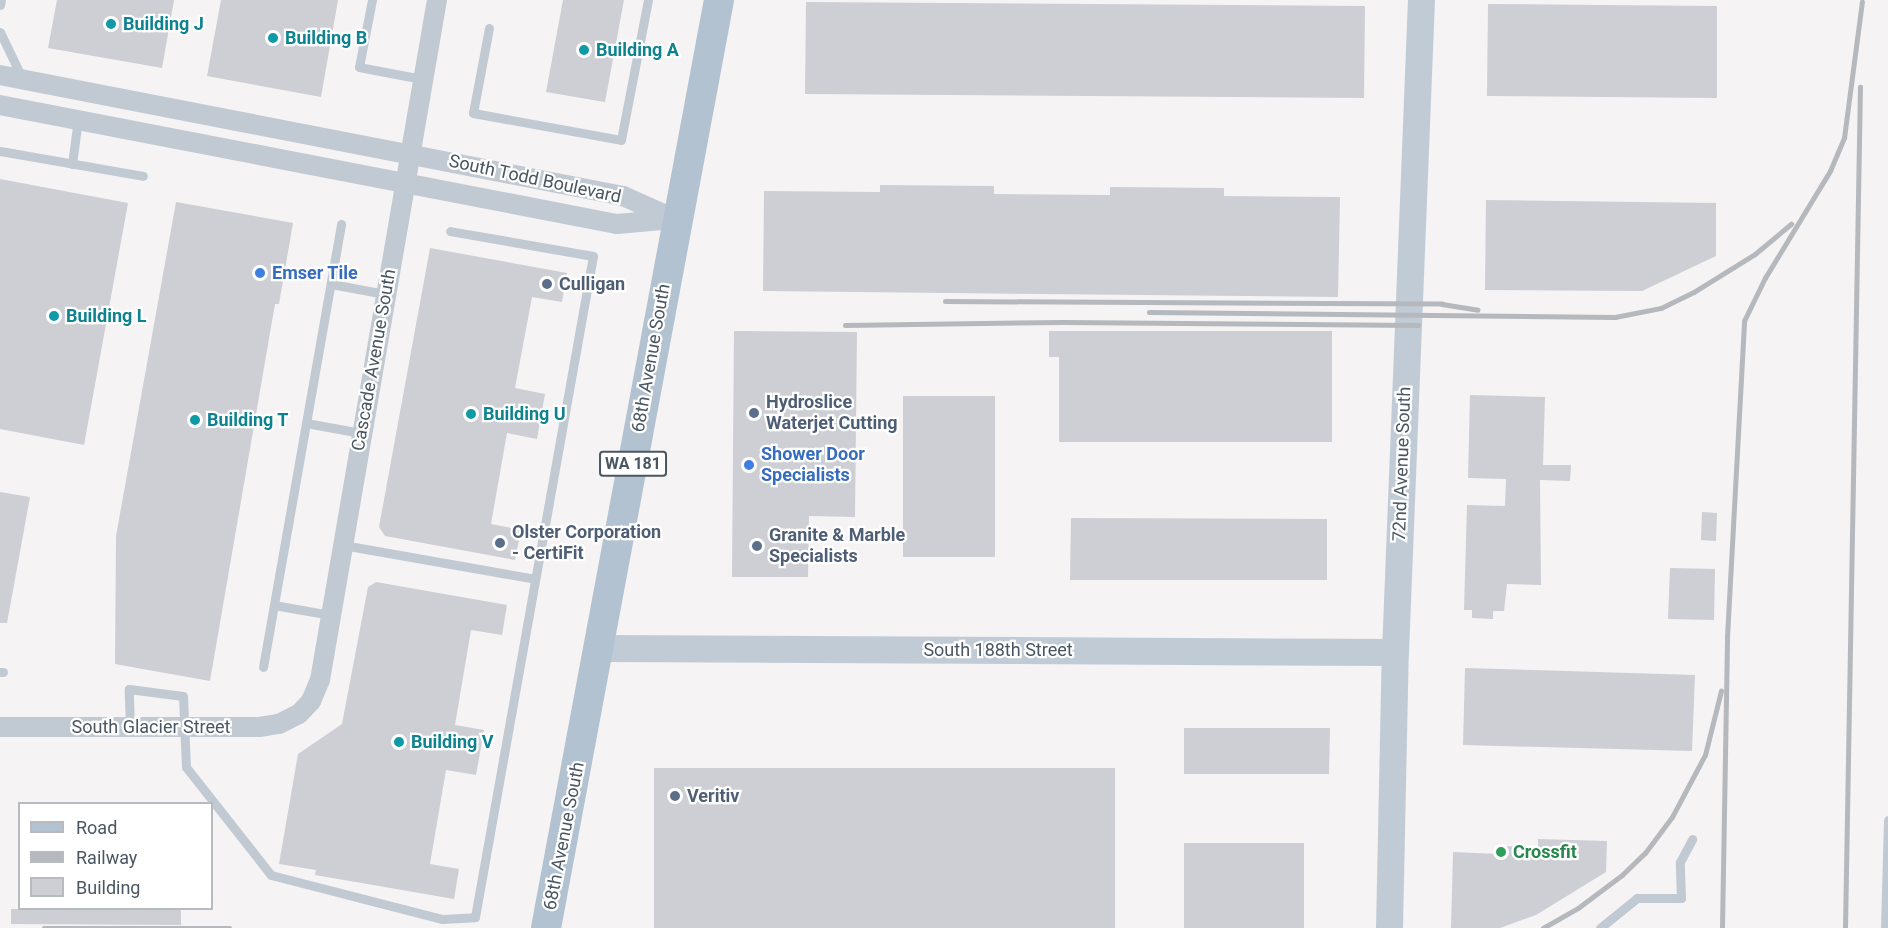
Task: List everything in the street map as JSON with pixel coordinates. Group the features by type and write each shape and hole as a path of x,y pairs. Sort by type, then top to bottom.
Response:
{"main road":[{"name":"68th Avenue South","path":"546,928 601,648 675,219 719,0"}],"street":[{"name":"Cascade Avenue South","path":"299,714 311,700 320,680 404,181 437,0"},
{"name":"72nd Avenue South","path":"1389,928 1395,652 1421,0"},
{"name":"South Todd Boulevard","path":"0,75 409,152 623,196 675,219"},
{"name":"South Todd Boulevard","path":"0,105 404,181 616,224 675,219"},
{"name":"South 188th Street","path":"601,648 1395,652"},
{"name":"South Glacier Street","path":"0,727 259,727 279,724 299,714"}],"lane":[{"path":"0,5 1,0"},
{"path":"372,0 359,67 422,79"},
{"path":"489,28 473,113 621,140 648,0"},
{"path":"0,32 23,80"},
{"path":"72,164 78,119"},
{"path":"0,151 143,176"},
{"path":"263,668 341,224"},
{"path":"130,727 129,689 183,696 186,767 271,875 442,919 475,917 593,256 450,231"},
{"path":"331,284 385,294"},
{"path":"306,423 362,433"},
{"path":"343,545 535,579"},
{"path":"274,605 331,615"},
{"path":"1886,928 1888,820"},
{"path":"1600,928 1637,898 1681,898 1680,862 1692,839"}],"building":[{"name":"Building J","path":"57,0 174,0 162,68 48,48"},
{"name":"Building B","path":"221,0 338,0 321,97 207,76"},
{"name":"Building A","path":"563,0 624,0 605,102 546,92"},
{"path":"806,2 1365,6 1364,98 805,94"},
{"path":"1488,4 1717,6 1717,98 1487,96"},
{"name":"Building L","path":"0,179 128,203 84,445 0,429"},
{"path":"880,185 994,186 994,194 1110,195 1110,187 1224,188 1224,196 1340,197 1338,297 763,291 764,191 880,192"},
{"path":"1486,200 1716,203 1716,256 1642,291 1485,290"},
{"name":"Building T","path":"176,202 293,223 279,304 275,304 210,681 115,664 116,536"},
{"name":"Building U","path":"430,248 567,273 562,302 532,297 515,388 545,394 537,439 507,433 491,524 521,530 515,560 385,536 379,527"},
{"path":"734,331 857,332 855,517 809,516 808,577 732,577"},
{"path":"1049,331 1332,331 1332,442 1059,442 1059,357 1049,357"},
{"path":"1470,395 1545,397 1543,465 1571,465 1570,481 1540,480 1541,585 1507,584 1504,611 1493,611 1493,619 1472,618 1472,610 1464,610 1467,505 1505,506 1506,479 1468,478"},
{"path":"903,396 995,396 995,557 903,557"},
{"path":"0,492 30,497 7,623 0,623"},
{"path":"1702,512 1717,513 1716,541 1701,540"},
{"path":"1071,518 1327,519 1327,580 1070,580"},
{"path":"1670,568 1715,569 1714,620 1668,619"},
{"name":"Building V","path":"376,582 507,605 502,635 471,630 455,725 484,730 476,775 446,770 430,864 459,869 454,899 315,875 316,870 279,864 298,754 342,724 368,587"},
{"path":"1465,668 1695,675 1692,751 1463,745"},
{"path":"1184,728 1330,728 1329,774 1184,774"},
{"path":"654,768 1115,768 1115,928 654,928"},
{"path":"1538,839 1607,841 1606,872 1536,915 1500,928 1451,928 1453,852 1499,854 1500,846 1538,847"},
{"path":"1184,843 1304,843 1304,928 1184,928"},
{"path":"11,909 181,910 181,925 11,924"}],"railway":[{"path":"1722,928 1727,637 1744,321 1765,278 1830,171 1844,138 1862,2"},
{"path":"1845,928 1860,87"},
{"path":"1149,312 1615,317 1661,308 1694,292 1755,254 1791,224"},
{"path":"945,301 1442,304 1478,310"},
{"path":"845,325 1063,322 1418,325"},
{"path":"1543,928 1578,908 1622,875 1645,853 1672,817 1705,755 1721,691"},
{"path":"44,928 230,928"}],"place":[{"name":"Building J","path":"111,24"},
{"name":"Building B","path":"273,38"},
{"name":"Building A","path":"584,50"},
{"name":"Emser Tile","path":"260,273"},
{"name":"Culligan","path":"547,284"},
{"name":"Building L","path":"54,316"},
{"name":"Hydroslice Waterjet Cutting","path":"754,413"},
{"name":"Building U","path":"471,414"},
{"name":"Building T","path":"195,420"},
{"name":"Shower Door Specialists","path":"749,465"},
{"name":"Olster Corporation - CertiFit","path":"500,543"},
{"name":"Granite & Marble Specialists","path":"757,546"},
{"name":"Building V","path":"399,742"},
{"name":"Veritiv","path":"675,796"},
{"name":"Crossfit","path":"1501,852"}]}
